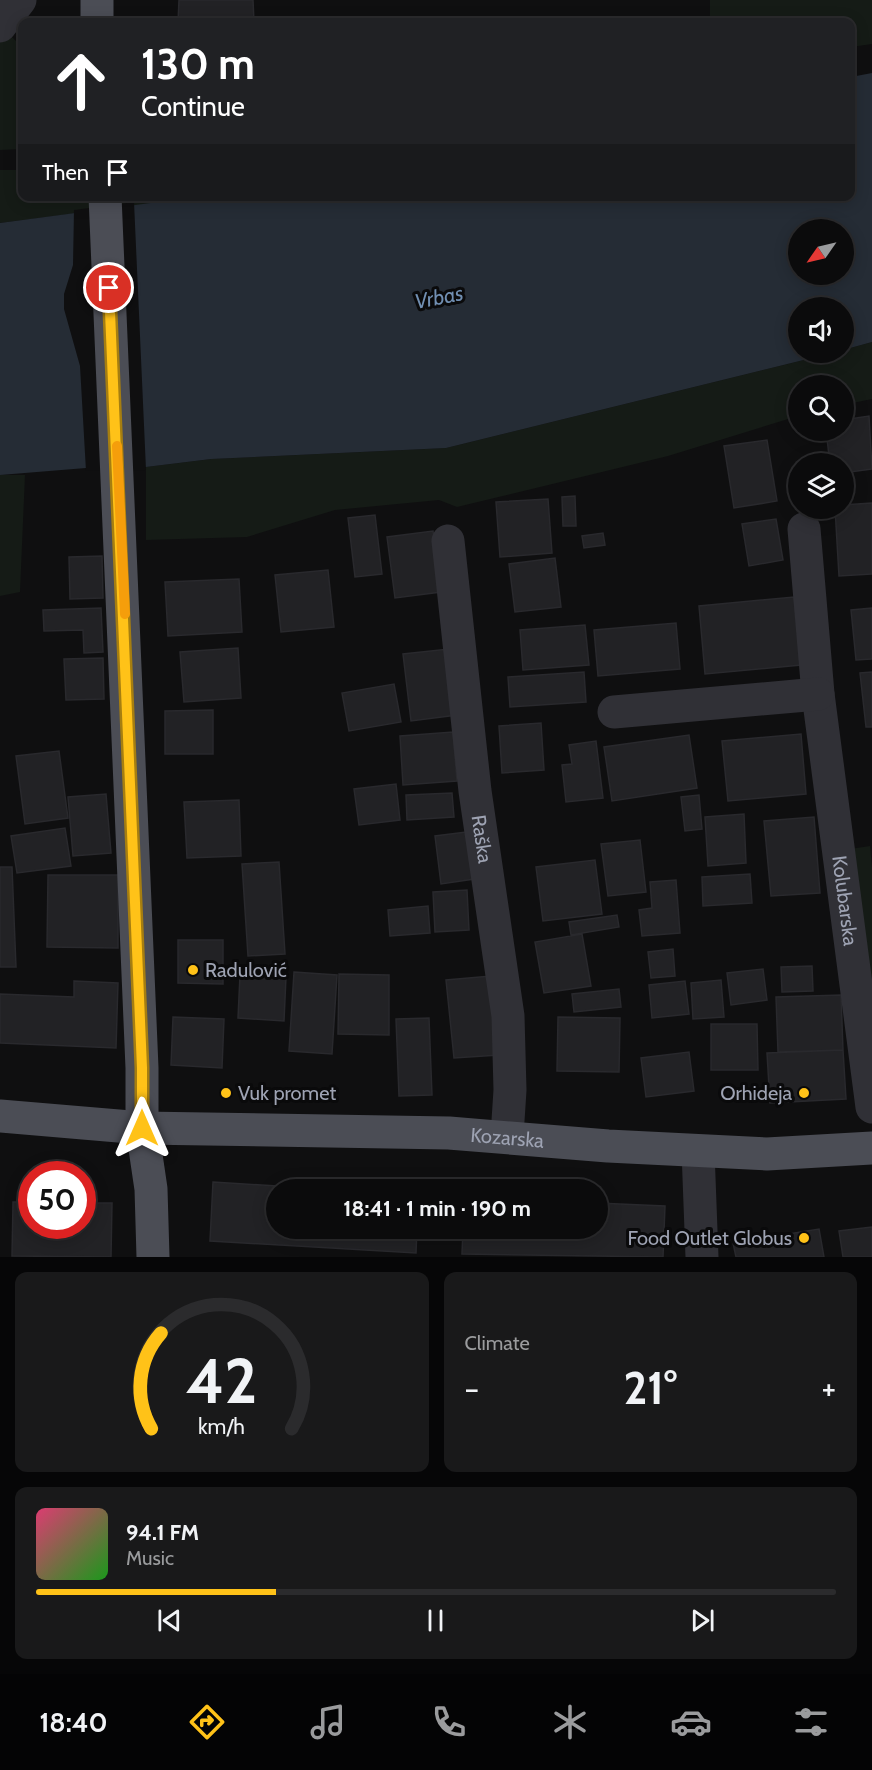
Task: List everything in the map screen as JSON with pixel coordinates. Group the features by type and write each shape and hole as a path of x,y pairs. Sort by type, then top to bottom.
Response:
{"main road":[{"path":"97,0 97,18"},
{"path":"105,201 122,540 142,1068 142,1128 151,1189 153,1257"},
{"name":"Kozarska","path":"0,1116 142,1128 423,1132 767,1154 872,1148"}],"street":[{"path":"0,26 20,0"},
{"name":"Kolubarska","path":"804,529 818,694 872,1107"},
{"name":"Raška","path":"448,542 475,791 508,1016 510,1090 507,1137"},
{"path":"614,712 818,694"},
{"path":"698,1151 702,1257"}],"shaded area":[{"path":"710,0 872,0 872,44 855,46 855,18 710,18"},
{"path":"0,35 11,36 18,43 18,149 0,150"},
{"path":"0,170 18,170 18,201 172,201 0,223"},
{"path":"872,342 872,399 854,403 854,375 788,375 788,419 668,456 457,507 439,500 335,510 247,537 146,540 146,467 211,459 446,448 791,363 854,363 854,347"},
{"path":"0,475 25,475 20,592 0,596"},
{"path":"870,846 872,867 872,1021 850,849"}],"water":[{"name":"Vrbas","path":"872,73 872,342 854,347 854,297 788,297 788,363 791,363 446,448 211,459 146,467 86,468 0,475 0,223 165,201 855,201 855,76"}],"pier":[{"path":"134,202 146,470 86,471 80,366 64,309 64,294 73,265 74,210"}],"building":[{"path":"179,0 253,0 254,18 178,18"},
{"path":"869,416 872,469 854,471 854,453 829,453 827,441 854,441 854,418"},
{"path":"767,440 777,501 734,508 724,446"},
{"path":"575,496 576,526 563,526 562,497"},
{"path":"548,499 552,553 500,557 496,502"},
{"path":"872,503 872,574 839,576 836,519 854,519 854,504"},
{"path":"375,515 382,574 355,577 348,518"},
{"path":"776,519 783,560 749,566 742,524"},
{"path":"433,531 441,592 395,598 387,537"},
{"path":"603,533 605,545 584,548 582,536"},
{"path":"102,556 103,598 70,599 69,557"},
{"path":"555,558 561,607 515,612 509,564"},
{"path":"328,570 334,627 281,632 275,575"},
{"path":"239,579 242,632 168,636 165,582"},
{"path":"794,597 801,665 705,674 699,606"},
{"path":"101,608 103,652 84,653 83,630 44,631 43,610"},
{"path":"872,608 872,659 856,660 851,610"},
{"path":"676,623 680,669 598,676 594,630"},
{"path":"585,625 589,665 523,670 520,630"},
{"path":"238,648 241,698 184,702 180,652"},
{"path":"449,649 457,715 411,721 403,654"},
{"path":"103,658 104,699 66,700 64,659"},
{"path":"584,672 586,702 510,707 508,677"},
{"path":"872,672 872,727 866,727 860,673"},
{"path":"394,684 401,722 349,731 342,693"},
{"path":"213,710 213,754 165,754 165,711"},
{"path":"541,723 544,770 502,773 499,726"},
{"path":"453,732 457,781 403,785 400,736"},
{"path":"801,734 806,794 728,801 722,741"},
{"path":"689,735 697,788 612,801 604,747"},
{"path":"596,741 603,798 566,802 562,765 572,764 569,745"},
{"path":"59,751 68,818 25,824 16,756"},
{"path":"396,784 400,820 359,825 354,789"},
{"path":"452,793 454,817 407,820 406,795"},
{"path":"106,794 111,853 73,856 68,797"},
{"path":"699,795 702,829 685,831 681,797"},
{"path":"239,800 241,856 187,858 184,802"},
{"path":"744,814 746,863 708,866 705,817"},
{"path":"814,817 820,893 771,896 764,821"},
{"path":"65,828 71,866 17,873 11,836"},
{"path":"474,831 481,878 441,884 435,836"},
{"path":"640,840 646,892 608,896 601,844"},
{"path":"595,860 602,914 543,921 536,867"},
{"path":"279,862 285,954 248,956 242,864"},
{"path":"0,867 12,867 16,967 0,967"},
{"path":"750,874 752,903 703,906 702,877"},
{"path":"48,875 118,875 118,948 47,947"},
{"path":"676,880 680,933 642,936 639,910 652,908 650,882"},
{"path":"467,890 469,930 435,932 433,892"},
{"path":"428,906 430,933 390,936 388,910"},
{"path":"617,915 619,927 571,935 569,922"},
{"path":"582,934 591,986 544,993 535,942"},
{"path":"178,940 223,940 223,984 178,983"},
{"path":"673,949 675,976 651,978 648,952"},
{"path":"812,966 813,991 782,992 781,967"},
{"path":"763,969 767,1000 731,1005 727,973"},
{"path":"294,972 337,975 332,1054 289,1051"},
{"path":"339,974 389,975 389,1035 338,1034"},
{"path":"240,975 286,977 284,1021 238,1018"},
{"path":"491,976 499,1055 454,1058 446,980"},
{"path":"721,980 724,1017 693,1019 691,983"},
{"path":"74,981 118,983 116,1048 0,1043 0,994 74,997"},
{"path":"685,981 689,1014 652,1018 649,985"},
{"path":"619,989 621,1007 574,1012 572,994"},
{"path":"841,995 843,1050 778,1052 776,997"},
{"path":"173,1017 224,1019 222,1068 171,1065"},
{"path":"558,1017 620,1018 619,1072 557,1071"},
{"path":"429,1018 432,1095 399,1096 396,1019"},
{"path":"711,1024 757,1024 758,1070 711,1070"},
{"path":"843,1050 846,1099 770,1103 767,1053"},
{"path":"689,1052 694,1091 646,1097 641,1058"},
{"path":"213,1182 266,1185 266,1239 417,1239 416,1253 210,1241"},
{"path":"13,1202 18,1202 18,1239 96,1239 96,1203 112,1203 111,1257 12,1256"},
{"path":"608,1203 665,1206 663,1257 462,1254 463,1239 608,1239"},
{"path":"872,1227 872,1257 843,1257 839,1231"},
{"path":"819,1229 824,1257 736,1257 733,1243"}],"slow traffic":[{"path":"117,446 125,614"}],"place":[{"name":"Radulović","path":"193,970"},
{"name":"Vuk promet","path":"226,1093"},
{"name":"Orhideja","path":"804,1093"},
{"name":"Food Outlet Globus","path":"804,1238"}],"route":[{"path":"109,288 122,540 142,1068 142,1128"}]}
